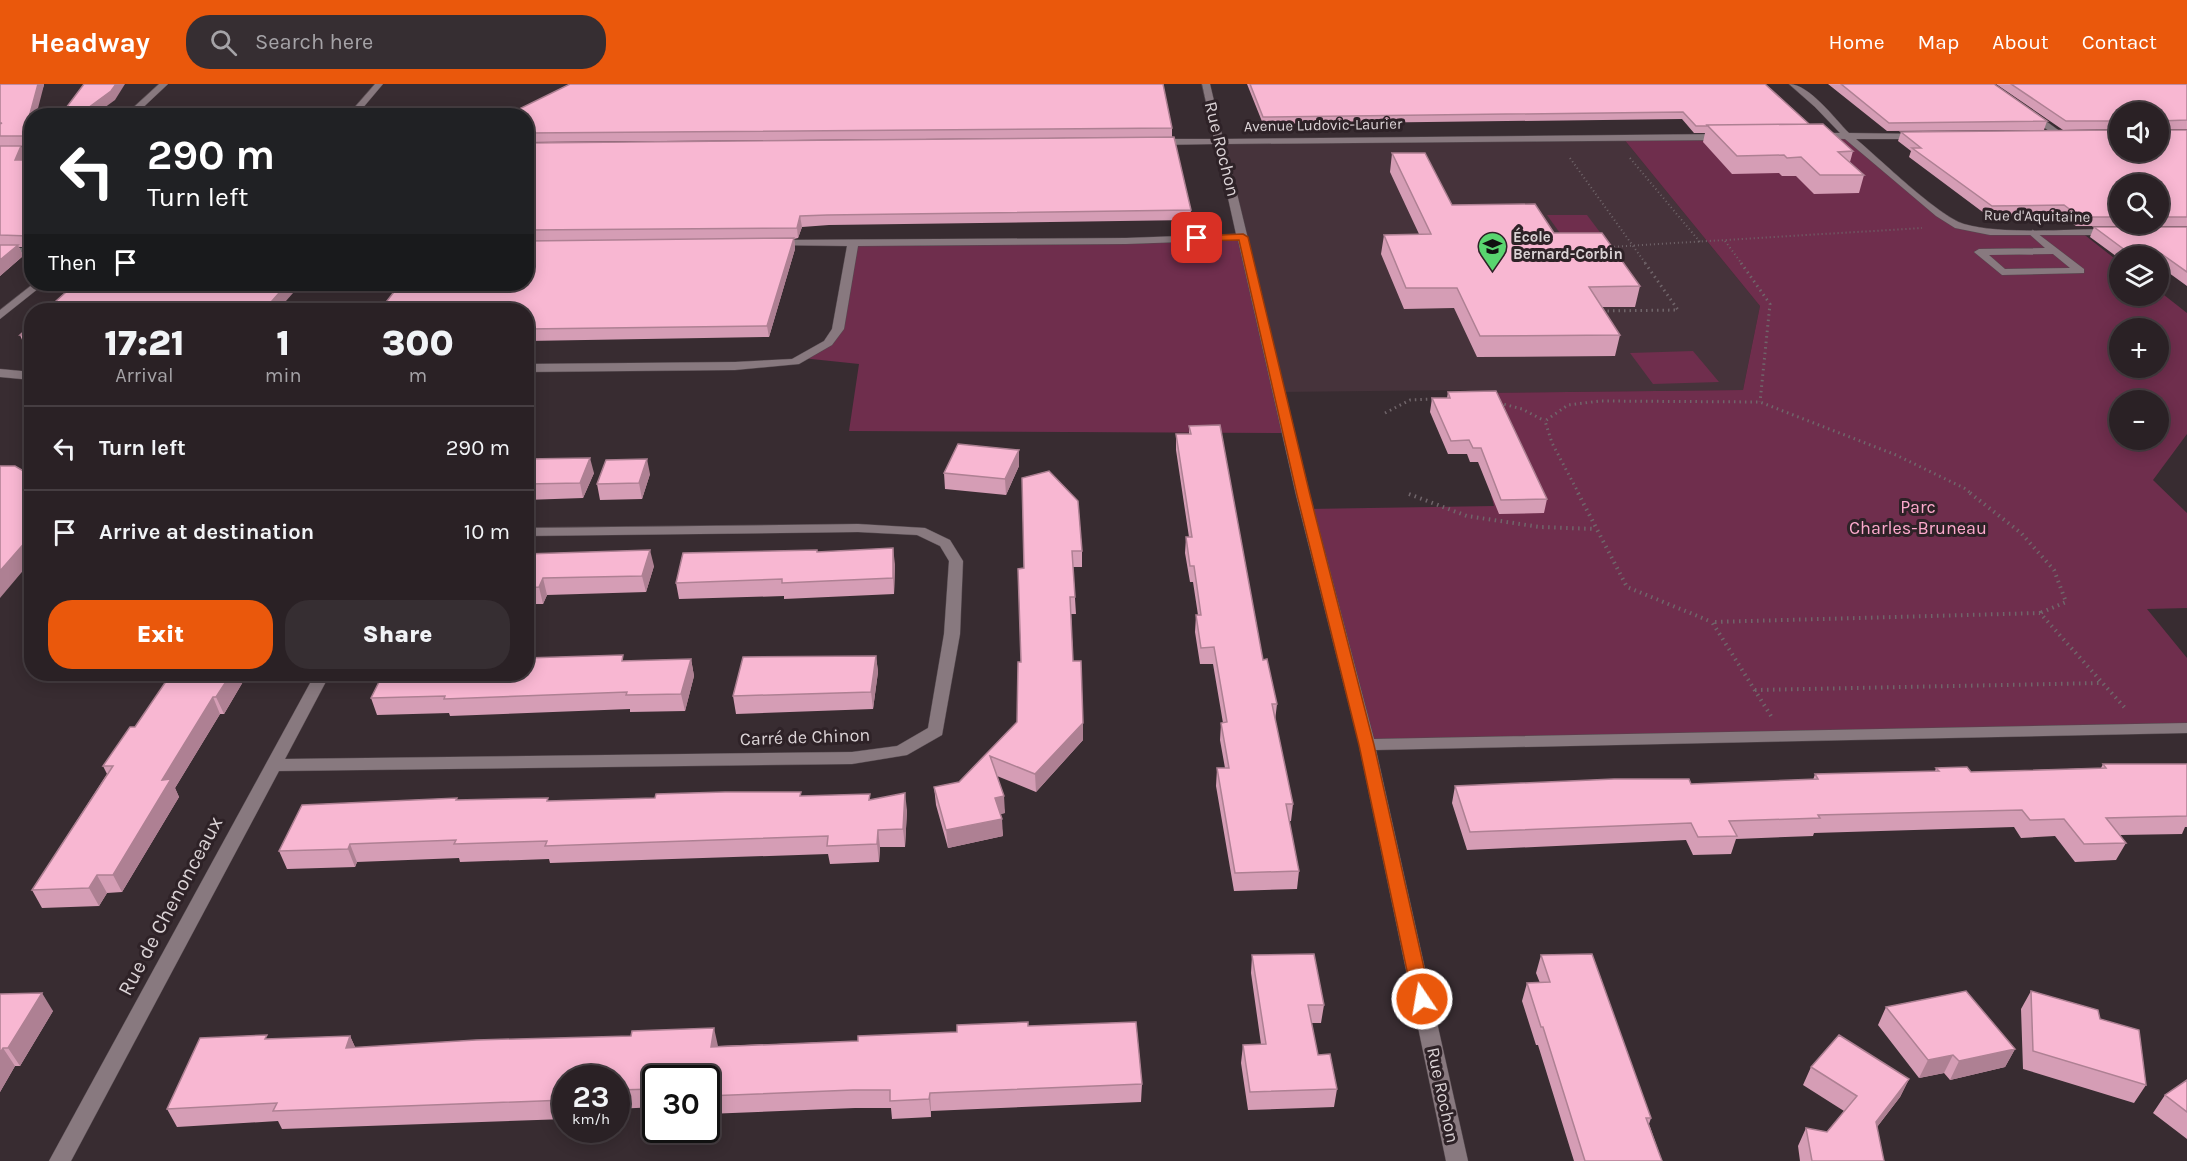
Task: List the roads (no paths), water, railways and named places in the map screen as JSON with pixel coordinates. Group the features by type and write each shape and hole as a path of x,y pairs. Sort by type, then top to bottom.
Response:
{"street":[{"path":"138,108 164,84"},
{"path":"358,108 379,84"},
{"name":"Rue Rochon","path":"1206,84 1301,484 1367,745 1457,1161"},
{"name":"Rue d'Aquitaine","path":"1793,84 1818,105 1847,136 1939,214 1959,226 1990,232 2109,232"},
{"path":"2024,110 2061,135"},
{"path":"1806,136 1930,135"},
{"path":"2037,135 2073,135"},
{"name":"Avenue Ludovic-Laurier","path":"1142,142 1736,136"},
{"path":"0,151 24,151"},
{"path":"2033,233 2080,271 2002,272 1979,252 2055,251"},
{"path":"760,243 1126,241 1243,237"},
{"path":"534,368 735,366 795,362 828,343 838,329 853,243"},
{"path":"0,251 24,251"},
{"path":"0,316 30,291"},
{"path":"0,374 24,376"},
{"name":"Carré de Chinon","path":"272,765 852,758 900,751 936,731 952,634 956,561 945,543 920,531 858,528 534,532"},
{"name":"Rue de Chenonceaux","path":"60,1161 318,681"},
{"path":"1367,745 2187,728"}],"place":[{"name":"École Bernard-Corbin","path":"1492,272"}],"park label":[{"name":"Parc Charles-Bruneau","path":"1918,517"}]}
